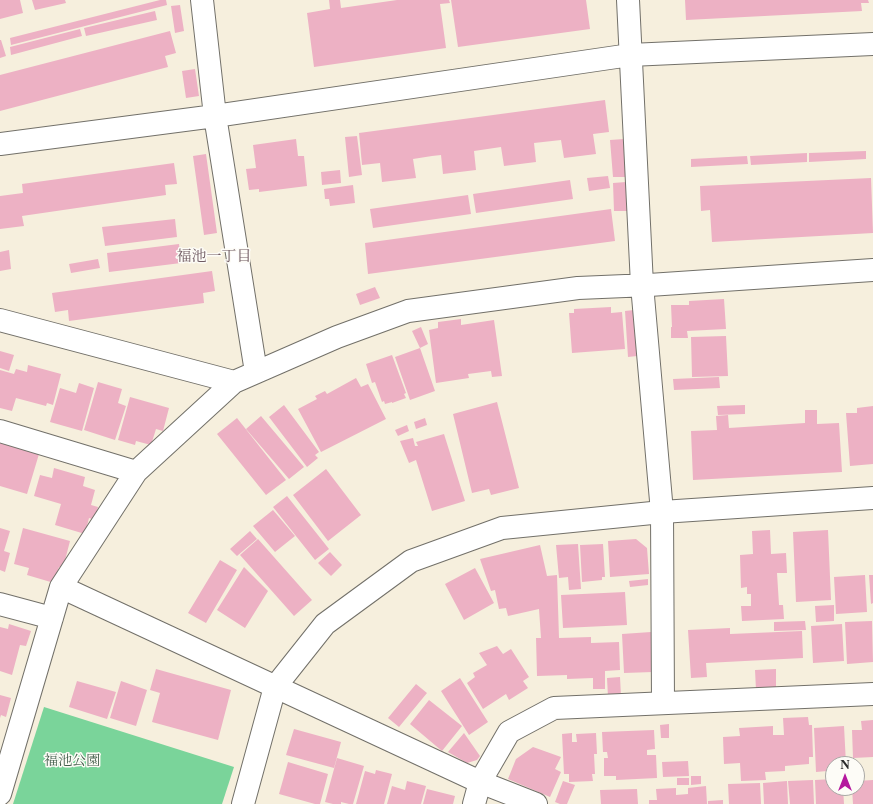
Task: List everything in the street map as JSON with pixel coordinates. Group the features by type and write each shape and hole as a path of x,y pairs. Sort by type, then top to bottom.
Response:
{"street":[{"path":"202,0 216,116 256,372"},
{"path":"628,0 642,285 662,512 663,704"},
{"path":"0,144 216,116 630,55 873,44"},
{"path":"1,788 61,587 136,472 234,382 337,337 408,311 578,288 873,270"},
{"path":"0,320 234,382"},
{"path":"0,431 136,472"},
{"path":"243,804 275,686 325,624 411,561 502,528 662,512 873,498"},
{"path":"61,587 480,782 536,804"},
{"path":"0,604 52,618"},
{"path":"474,804 480,782 509,732 554,708 873,694"}],"green space":[{"name":"福池公園","path":"44,707 234,767 222,804 13,804"}],"building":[{"path":"0,0 20,0 23,13 0,19"},
{"path":"32,0 65,0 66,3 35,10"},
{"path":"160,0 166,0 167,5 11,45 10,38"},
{"path":"329,0 340,0 341,8 397,0 449,0 450,3 440,4 446,48 314,67 307,13 330,9"},
{"path":"451,0 586,0 590,29 458,47"},
{"path":"685,0 868,0 869,3 861,3 862,11 686,20"},
{"path":"180,5 184,31 175,33 171,6"},
{"path":"155,11 157,20 86,36 84,28"},
{"path":"80,29 82,36 11,55 10,47"},
{"path":"170,31 176,53 165,56 168,67 0,111 0,75"},
{"path":"0,40 6,56 0,58"},
{"path":"195,69 199,96 186,98 182,71"},
{"path":"605,100 609,132 593,134 596,154 564,158 561,140 534,143 536,162 504,166 501,147 474,151 476,170 443,174 441,155 432,156 413,159 416,178 382,182 380,163 362,165 359,133"},
{"path":"357,136 362,175 349,177 345,137"},
{"path":"296,139 298,156 304,156 307,186 259,192 259,189 249,190 246,169 256,168 253,145"},
{"path":"624,139 626,177 613,177 610,140"},
{"path":"866,151 866,159 809,162 809,153"},
{"path":"807,153 807,162 751,165 750,156"},
{"path":"206,154 217,233 204,235 193,156"},
{"path":"747,156 748,164 691,167 691,159"},
{"path":"174,163 177,184 165,185 166,195 22,216 24,226 0,229 0,196 23,193 22,184"},
{"path":"340,170 341,183 322,185 321,172"},
{"path":"608,176 610,188 589,191 587,178"},
{"path":"871,178 873,233 712,242 710,210 701,211 700,186"},
{"path":"570,180 573,199 476,213 473,194"},
{"path":"626,182 627,211 614,211 613,183"},
{"path":"353,185 355,203 330,206 329,199 325,199 324,189"},
{"path":"468,195 471,214 373,228 370,209"},
{"path":"611,209 615,241 368,274 365,243"},
{"path":"175,219 177,237 105,246 102,227"},
{"path":"179,244 181,263 109,272 107,253"},
{"path":"9,250 11,269 0,271 0,252"},
{"path":"98,259 100,268 71,273 69,264"},
{"path":"212,271 215,291 203,293 204,303 69,321 68,310 55,312 52,293"},
{"path":"375,287 380,298 360,305 356,294"},
{"path":"724,299 726,329 687,331 688,338 671,338 671,305 689,305 689,301"},
{"path":"611,307 611,313 622,312 625,349 572,353 569,313 574,313 574,309"},
{"path":"634,310 637,356 628,357 625,311"},
{"path":"461,319 461,325 494,320 502,376 492,377 491,371 468,374 469,378 436,383 429,330 438,328 438,322"},
{"path":"421,327 428,344 420,348 412,331"},
{"path":"726,336 728,376 692,377 691,337"},
{"path":"420,348 435,391 410,400 395,357"},
{"path":"0,351 14,355 9,371 0,368"},
{"path":"392,355 406,393 404,394 406,398 385,404 384,401 382,402 375,382 372,383 366,364"},
{"path":"28,365 61,374 53,405 47,403 46,406 16,398 12,411 0,408 0,370 14,374 16,369 27,372"},
{"path":"719,377 720,388 674,390 673,379"},
{"path":"356,378 361,387 368,384 386,419 321,452 298,409 317,399 315,396 325,391 327,394"},
{"path":"98,382 122,389 118,403 126,406 115,440 84,430"},
{"path":"79,383 94,388 82,431 50,422 60,388 76,393"},
{"path":"130,397 169,408 163,431 156,429 151,445 136,441 135,445 118,440"},
{"path":"497,402 519,488 491,495 489,489 472,493 453,414"},
{"path":"284,405 319,452 315,455 318,458 307,467 269,417"},
{"path":"745,405 745,414 718,415 717,406"},
{"path":"873,406 873,464 850,466 846,413 857,413 857,408"},
{"path":"805,410 817,410 817,424 839,423 842,472 693,480 691,431 717,430 716,416 728,415 729,428 805,423"},
{"path":"261,416 304,467 289,479 246,429"},
{"path":"237,418 286,480 266,495 217,434"},
{"path":"425,418 427,425 416,429 414,422"},
{"path":"407,425 409,431 398,436 395,430"},
{"path":"444,434 465,501 432,511 416,460 409,463 400,441 413,438 415,446 418,446 416,442"},
{"path":"0,443 39,454 27,494 0,486"},
{"path":"54,468 85,477 83,486 95,490 91,505 98,507 95,520 89,518 85,534 55,525 61,504 34,496 40,475 52,478"},
{"path":"326,469 361,515 328,541 293,495"},
{"path":"287,496 329,549 315,560 273,507"},
{"path":"273,510 295,536 275,552 253,526"},
{"path":"0,528 10,531 4,551 10,553 5,572 0,570"},
{"path":"23,528 70,541 63,568 59,567 54,583 27,575 29,568 14,564"},
{"path":"770,530 771,554 786,553 787,573 777,573 779,605 783,605 784,619 742,621 741,606 751,606 751,594 747,594 747,587 741,588 740,555 753,554 752,531"},
{"path":"828,530 831,600 796,602 793,532"},
{"path":"250,531 257,539 237,556 230,549"},
{"path":"258,539 312,600 294,616 240,555"},
{"path":"636,539 647,548 649,574 610,577 608,541"},
{"path":"578,544 581,589 569,590 568,577 559,578 556,545"},
{"path":"603,544 605,577 602,577 602,580 582,582 580,545"},
{"path":"540,545 547,576 557,575 559,638 591,637 591,643 619,642 620,670 605,671 605,689 593,689 593,678 567,679 567,675 537,676 536,638 541,638 539,609 508,616 506,608 499,609 495,590 491,591 480,559"},
{"path":"330,552 342,565 331,576 318,563"},
{"path":"220,560 237,570 206,623 188,613"},
{"path":"244,567 268,591 245,628 217,610"},
{"path":"475,568 494,603 464,620 445,584"},
{"path":"865,575 867,612 836,614 834,577"},
{"path":"869,575 873,575 873,603 871,604"},
{"path":"648,579 648,585 630,587 629,581"},
{"path":"625,592 627,625 563,628 561,595"},
{"path":"834,605 834,621 816,622 815,606"},
{"path":"805,621 806,630 774,631 774,622"},
{"path":"872,621 873,662 847,664 845,622"},
{"path":"9,624 31,631 26,646 20,645 12,675 0,671 0,627 8,629"},
{"path":"842,624 844,661 813,663 811,626"},
{"path":"730,628 730,634 802,631 803,658 706,663 707,677 691,678 688,630"},
{"path":"651,632 653,672 624,673 622,634"},
{"path":"497,646 503,654 511,649 529,677 523,681 528,688 509,700 506,694 483,709 467,683 475,677 473,673 487,665 479,653"},
{"path":"156,669 231,690 218,740 152,722 160,693 150,690"},
{"path":"776,669 776,690 756,690 755,670"},
{"path":"620,677 621,696 608,697 607,678"},
{"path":"460,678 488,722 469,735 441,691"},
{"path":"77,681 116,692 107,719 69,707"},
{"path":"121,681 147,690 136,726 110,718"},
{"path":"416,684 427,693 399,727 388,718"},
{"path":"0,695 11,698 6,717 1,715 0,718"},
{"path":"429,700 462,726 442,751 410,724"},
{"path":"808,717 809,725 812,725 813,757 809,757 809,764 785,766 785,771 765,772 766,780 741,781 740,763 724,764 723,737 740,736 739,728 773,726 773,735 784,735 783,718"},
{"path":"873,720 873,757 853,756 852,730 862,730 861,721"},
{"path":"669,724 669,738 661,738 660,725"},
{"path":"844,726 846,756 825,756 825,771 816,772 814,728"},
{"path":"294,729 341,742 334,768 286,755"},
{"path":"654,730 655,749 647,750 647,755 656,755 657,778 616,780 616,776 604,776 604,758 608,758 607,752 603,752 602,732"},
{"path":"464,733 480,756 477,760 467,763 448,752"},
{"path":"572,733 572,742 577,742 576,734 596,733 597,754 594,754 595,774 592,774 593,781 569,782 569,774 564,774 562,734"},
{"path":"533,747 561,757 555,769 561,772 550,797 508,779 516,759"},
{"path":"337,758 364,766 353,804 341,802 341,804 333,804 325,802"},
{"path":"688,761 689,776 663,777 662,762"},
{"path":"288,762 328,774 320,804 279,794"},
{"path":"376,770 392,774 384,804 356,804 365,771 375,774"},
{"path":"691,776 701,776 701,784 691,785"},
{"path":"677,778 689,778 689,785 677,785"},
{"path":"825,779 825,796 844,796 844,804 816,804 815,780"},
{"path":"813,780 814,804 790,804 788,781"},
{"path":"865,780 873,780 873,804 853,804 852,796 865,796"},
{"path":"407,781 426,786 421,804 387,804 392,786 405,790"},
{"path":"563,781 575,785 567,804 555,802"},
{"path":"787,781 788,804 764,804 763,783"},
{"path":"760,783 761,804 729,804 728,784"},
{"path":"706,786 707,804 649,804 649,800 657,800 656,789 676,788 676,795 688,794 688,788"},
{"path":"427,789 455,796 453,804 423,804"},
{"path":"637,789 638,804 601,804 600,790"},
{"path":"723,800 723,804 708,804 708,801"}],"district":[{"name":"福池一丁目","path":"214,257"}]}
